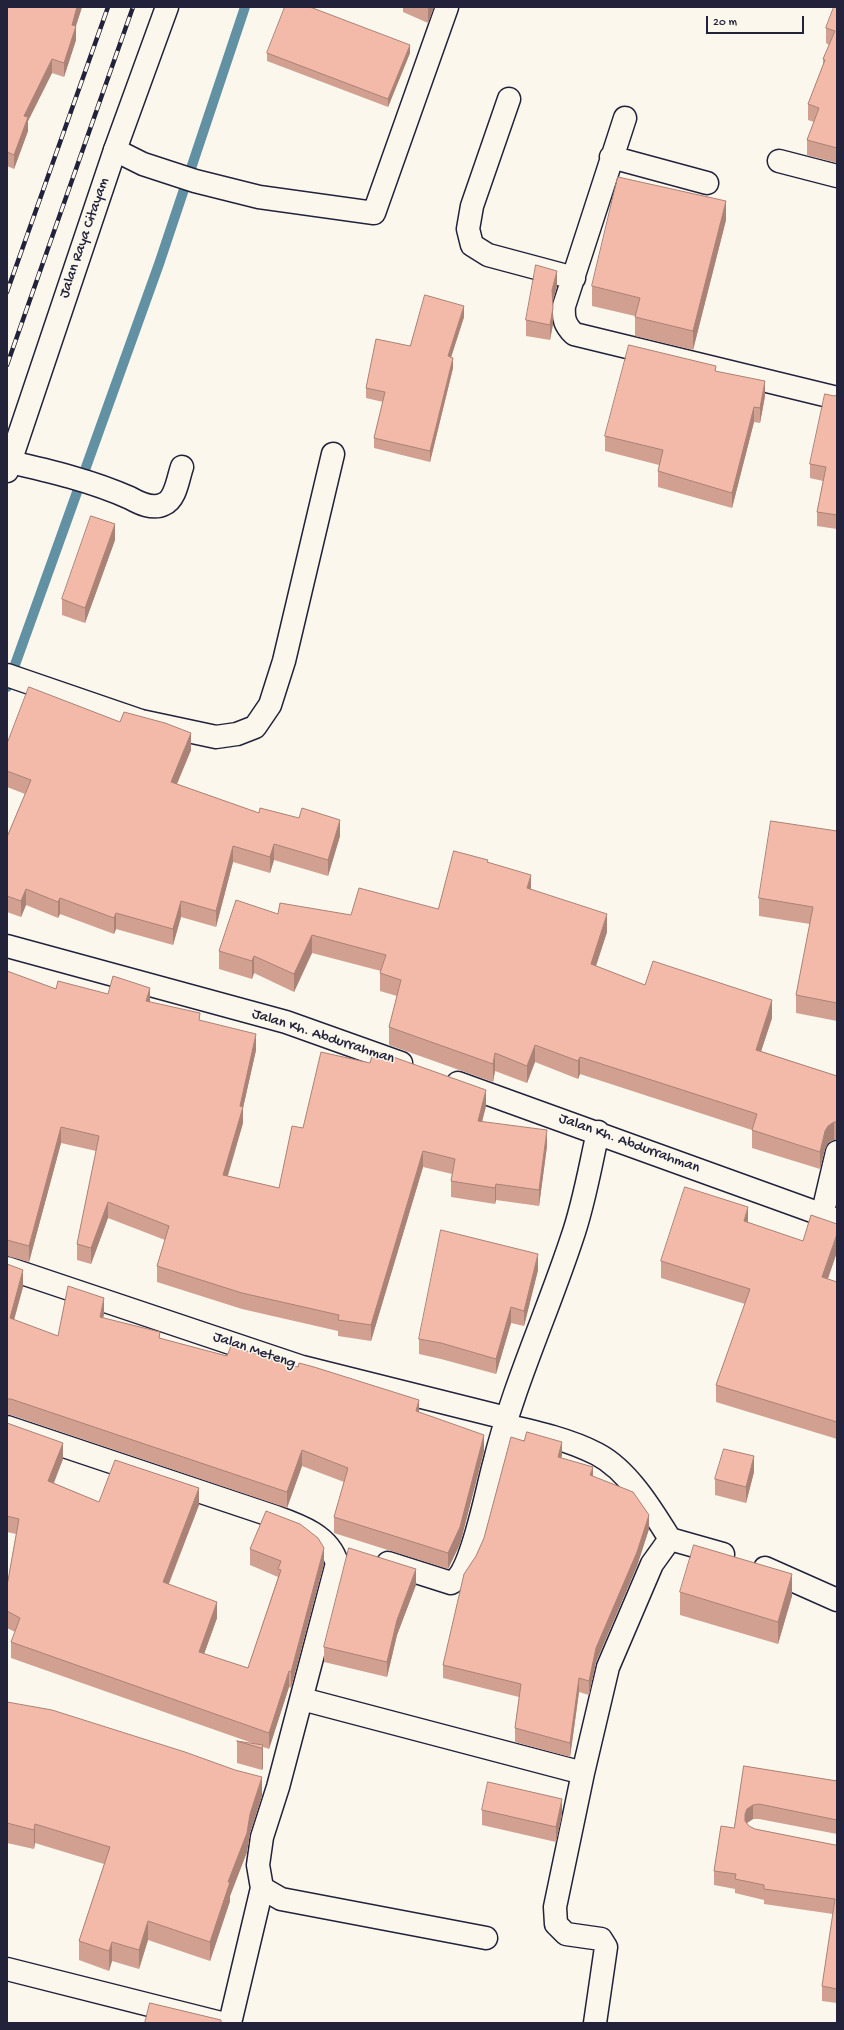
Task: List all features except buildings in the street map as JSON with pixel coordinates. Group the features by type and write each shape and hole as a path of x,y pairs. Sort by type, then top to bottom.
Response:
{"street":[{"name":"Jalan Raya Citayam","path":"8,467 115,150 167,7"},
{"path":"115,150 143,164 195,181 259,196 374,213 447,7"},
{"path":"509,99 472,206 468,229 472,245 488,255 574,278"},
{"path":"625,118 611,157 564,306 563,316 566,326 574,334 837,398"},
{"path":"611,157 707,183"},
{"path":"779,161 837,176"},
{"path":"7,675 140,721 216,737 237,734 254,727 270,705 284,661 333,454"},
{"path":"8,467 37,468 108,488 143,504 156,506 165,504 172,496 182,466"},
{"name":"Jalan Kh. Abdurrahman","path":"7,946 286,1022 420,1070"},
{"name":"Jalan Kh. Abdurrahman","path":"442,1077 598,1132 830,1218"},
{"path":"7,1428 276,1517 298,1525 328,1544 451,1583 457,1581 472,1550 505,1421 573,1237 598,1132"},
{"path":"830,1218 837,1152"},
{"name":"Jalan Meteng","path":"7,1268 302,1367 505,1421 598,1454 623,1474 646,1500 670,1539"},
{"path":"596,2023 606,1947 601,1939 566,1934 556,1924 555,1907 583,1773 613,1655 652,1564 670,1539 746,1561 837,1600"},
{"path":"230,2023 262,1888 258,1865 268,1784 302,1700 337,1563 334,1553 328,1544"},
{"path":"302,1700 583,1773"},
{"path":"262,1888 281,1899 486,1938"},
{"path":"7,1970 221,2023"}],"waterway":[{"path":"7,687 159,264 245,7"}],"railway":[{"path":"7,292 108,7"},
{"path":"7,365 133,7"}]}
